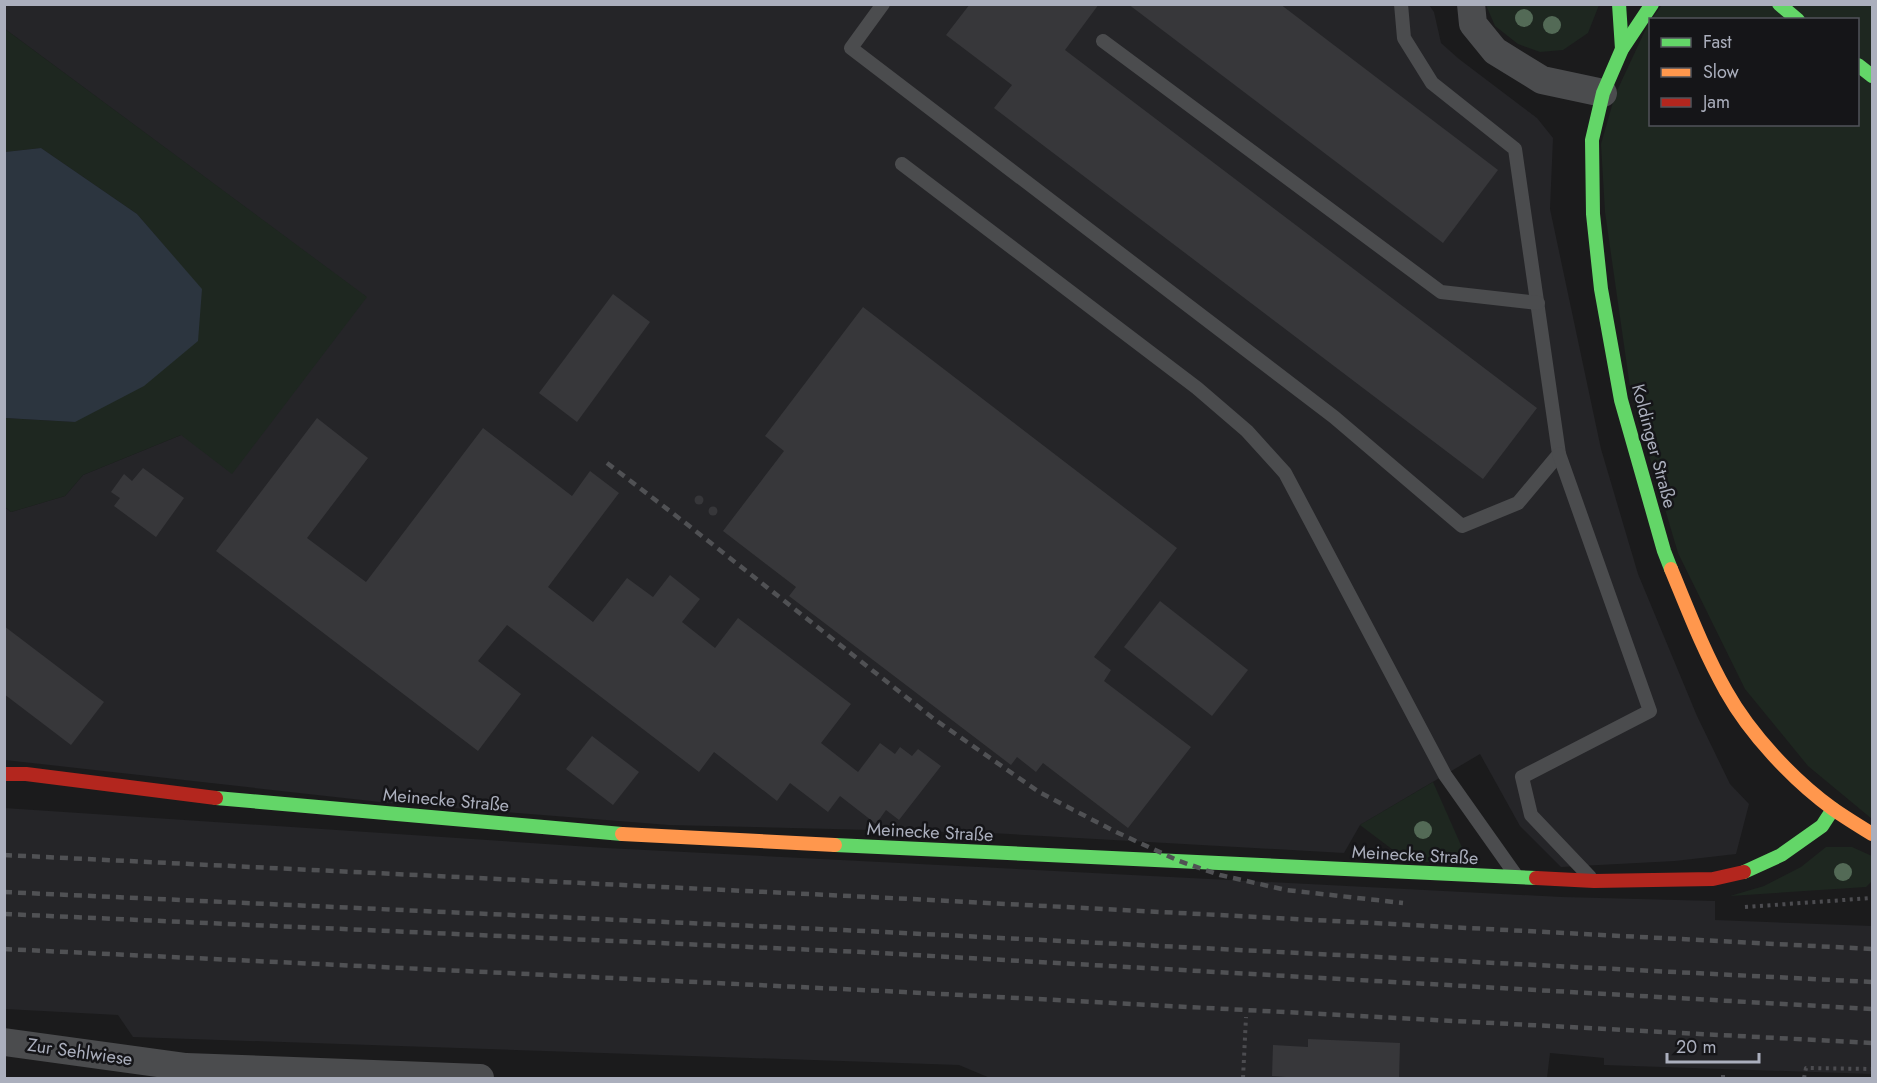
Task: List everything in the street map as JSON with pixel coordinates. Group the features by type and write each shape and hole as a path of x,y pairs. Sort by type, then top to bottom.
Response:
{"street":[{"path":"1471,4 1473,24 1495,51 1542,80 1603,93"},
{"path":"1619,4 1622,49"},
{"name":"Koldinger Straße","path":"1652,4 1622,49 1603,93 1592,141 1593,214 1601,289 1621,400 1664,551 1699,637 1726,692 1758,737 1792,775 1833,809 1872,834"},
{"path":"1779,4 1796,18"},
{"path":"1859,66 1872,76"},
{"name":"Meinecke Straße","path":"4,774 26,774 233,800 653,837 1594,881 1713,879 1744,872 1781,855 1822,826 1833,809"},
{"name":"Zur Sehlwiese","path":"4,1042 186,1067 480,1078"}],"lane":[{"path":"883,4 851,48 1334,417 1462,526 1518,503 1559,454"},
{"path":"1401,4 1404,38 1432,83 1515,150 1559,454 1650,711 1522,777 1531,815 1594,881"},
{"path":"1103,41 1441,292 1538,303"},
{"path":"902,164 1197,388 1247,431 1285,473 1445,775 1518,878"}],"path":[{"path":"1736,908 1872,898"},
{"path":"1243,1078 1246,1017"},
{"path":"1804,1078 1806,1068 1872,1070"}],"shaded area":[{"path":"5,5 1429,5 1434,12 1441,43 1537,118 1553,138 1550,209 1601,449 1638,574 1697,716 1730,784 1749,804 1736,854 1675,861 1561,867 1520,826 1480,754 1360,825 1344,853 991,833 669,825 389,803 5,760 4,507 11,512 65,496 83,475 181,435 366,297 5,29"},
{"path":"1486,5 1599,5 1588,33 1563,50 1540,52 1518,44 1495,26"},
{"path":"1662,5 1872,5 1872,819 1808,766 1745,689 1678,553 1631,394 1605,212 1601,144 1615,95 1649,22 1649,126 1859,126 1859,18 1652,18"},
{"path":"5,29 367,297 232,474 181,435 83,475 65,496 11,512 5,507 4,418 75,422 202,290 137,214 41,148 5,152"},
{"path":"41,148 137,214 202,289 198,341 144,386 75,422 5,418 5,152"},
{"path":"1433,782 1468,862 1409,862 1360,825"},
{"path":"4,808 606,848 1562,897 1715,901 1715,920 1872,926 1872,1074 1604,1065 1604,1058 1550,1053 1547,1078 990,1078 959,1065 133,1037 118,1015 5,1009"},
{"path":"1826,847 1852,847 1872,856 1872,881 1866,887 1730,896 1764,886 1801,867"}],"building":[{"path":"970,4 1099,4 1065,50 1537,408 1483,479 994,108 1012,85 946,35"},
{"path":"1128,4 1280,4 1498,170 1443,243"},
{"path":"613,294 650,322 577,422 539,393"},
{"path":"863,307 1177,548 1094,657 1111,670 1104,681 1191,747 1128,828 1043,763 1036,772 1017,757 1011,765 789,596 796,587 723,531 784,451 765,436"},
{"path":"317,418 368,458 307,538 366,582 483,428 572,496 590,471 619,493 548,587 593,622 627,578 653,597 670,575 700,599 682,622 715,648 738,618 851,704 821,743 858,772 880,743 895,754 900,747 912,756 918,749 941,766 899,820 886,810 876,824 840,796 828,812 790,783 777,801 714,752 699,772 507,625 478,661 521,694 478,751 216,551"},
{"path":"143,468 184,498 156,537 114,506 120,498 111,492 124,474 132,481"},
{"path":"699,495 704,500 699,505 694,500"},
{"path":"713,506 718,511 713,516 708,511"},
{"path":"1160,601 1248,670 1212,716 1124,647"},
{"path":"4,626 104,702 71,745 4,694"},
{"path":"592,736 639,772 613,805 566,769"},
{"path":"1308,1039 1400,1043 1399,1078 1272,1076 1273,1045 1308,1047"}],"railway":[{"path":"607,463 934,719 1039,792 1114,831 1179,861 1220,875 1286,890 1403,903"},
{"path":"4,855 1872,949"},
{"path":"4,892 864,931 1872,982"},
{"path":"4,914 862,952 1872,1009"},
{"path":"4,949 904,992 1872,1043"}],"traffic: fast":[{"path":"1619,4 1622,49"},
{"path":"1652,4 1622,49 1603,93 1592,140 1593,214 1601,289 1621,400 1671,569"},
{"path":"1779,4 1796,18"},
{"path":"1859,66 1872,76"},
{"path":"216,798 622,834"},
{"path":"1744,872 1781,855 1822,826 1833,809"},
{"path":"835,845 1536,878"}],"traffic: slow":[{"path":"1671,569 1711,661 1726,691 1747,724 1803,784 1833,809 1872,834"},
{"path":"622,834 835,845"}],"traffic: jam":[{"path":"4,774 26,774 216,798"},
{"path":"1536,878 1594,881 1713,879 1744,872"}]}
